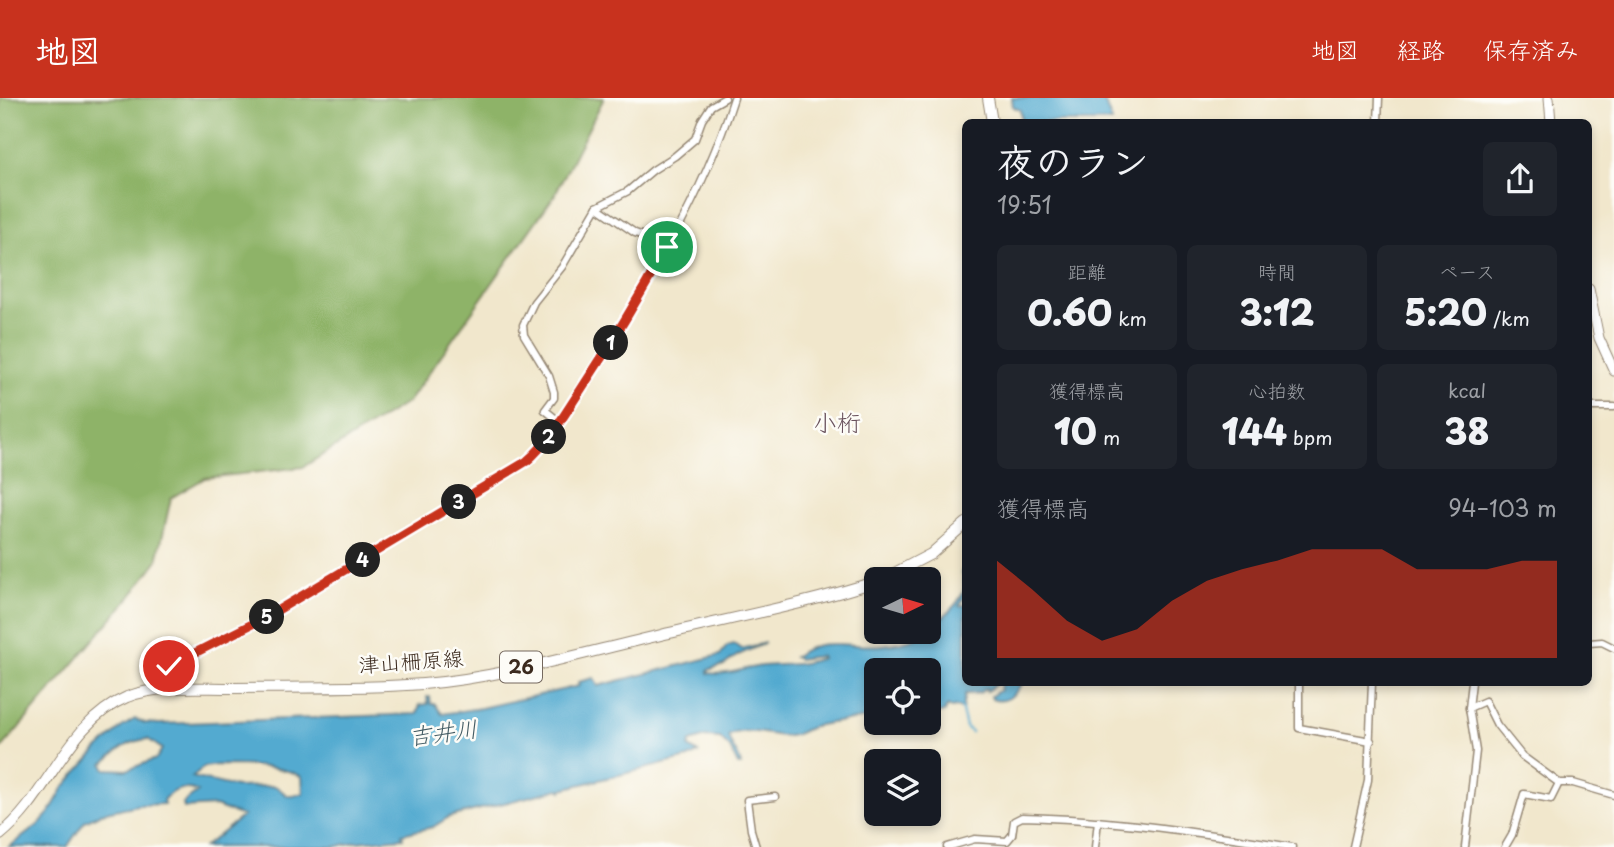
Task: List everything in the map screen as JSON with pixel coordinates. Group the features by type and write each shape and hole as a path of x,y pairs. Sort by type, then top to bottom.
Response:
{"main road":[{"path":"988,98 992,119"},
{"path":"906,567 931,554 962,527"},
{"name":"津山柵原線","path":"0,835 34,800 82,729 116,703 130,696 156,690 396,685 451,680 524,667 864,585"}],"street":[{"path":"560,422 544,410 554,398 554,393 549,376 524,335 523,325 534,302 562,267 597,207 628,191 695,139 711,106 725,98"},
{"path":"156,690 156,675 160,671 268,616 527,461 538,451 560,422 628,316 667,247 710,166 734,98"},
{"path":"1378,119 1379,98"},
{"path":"1549,98 1551,119"},
{"path":"597,207 635,233 661,242 667,247"},
{"path":"1592,304 1599,338 1614,371"},
{"path":"1592,407 1614,407"},
{"path":"1592,643 1602,642 1614,648"},
{"path":"1299,686 1299,728 1371,741"},
{"path":"1353,847 1368,780 1372,686"},
{"path":"1465,847 1476,751 1469,708 1472,686"},
{"path":"1469,708 1485,701 1497,725 1522,756 1559,783 1573,783 1614,795"},
{"path":"1506,847 1524,794 1551,799 1559,783"},
{"path":"756,847 747,800 775,797"},
{"path":"947,847 975,839 1007,841 1012,835 1014,821 1022,817 1098,821 1189,831 1292,847"},
{"path":"1095,847 1098,821"}],"green space":[{"path":"0,98 604,98 554,196 408,402 303,467 205,478 171,498 157,561 130,597 0,750"}],"water":[{"path":"1012,98 1103,98 1111,119 1022,119 1020,110 1013,107"},
{"name":"吉井川","path":"962,594 959,606 962,606 962,686 994,686 987,691 986,688 979,693 965,694 962,710 948,706 945,712 941,713 941,658 864,658 864,719 820,725 791,736 735,733 728,736 741,765 738,765 730,748 720,738 706,737 690,742 689,747 698,753 688,758 449,817 433,827 402,834 403,838 356,842 334,847 204,847 243,816 215,806 184,808 183,803 198,792 184,789 167,796 163,800 164,804 138,805 101,813 85,821 67,847 9,847 49,813 64,787 98,749 135,719 159,724 417,714 420,705 428,704 427,697 430,697 431,704 435,704 442,714 579,686 578,682 594,678 598,686 720,655 727,646 734,644 741,649 765,643 738,655 724,665 708,670 708,673 807,662 822,658 794,657 805,650 826,644 942,644 942,618","holes":["148,739 162,749 156,759 127,770 106,769 103,764 129,744","218,765 262,766 302,777 303,793 289,796 275,786 236,787 192,777 204,767"]},
{"path":"1001,686 1021,686 1006,699 992,699 991,696 1000,690"}],"waterway":[{"path":"961,707 966,727 971,732"}],"district":[{"name":"小桁","path":"837,423"}],"route":[{"path":"169,666 268,616 527,461 560,422 628,316 667,247"}]}
